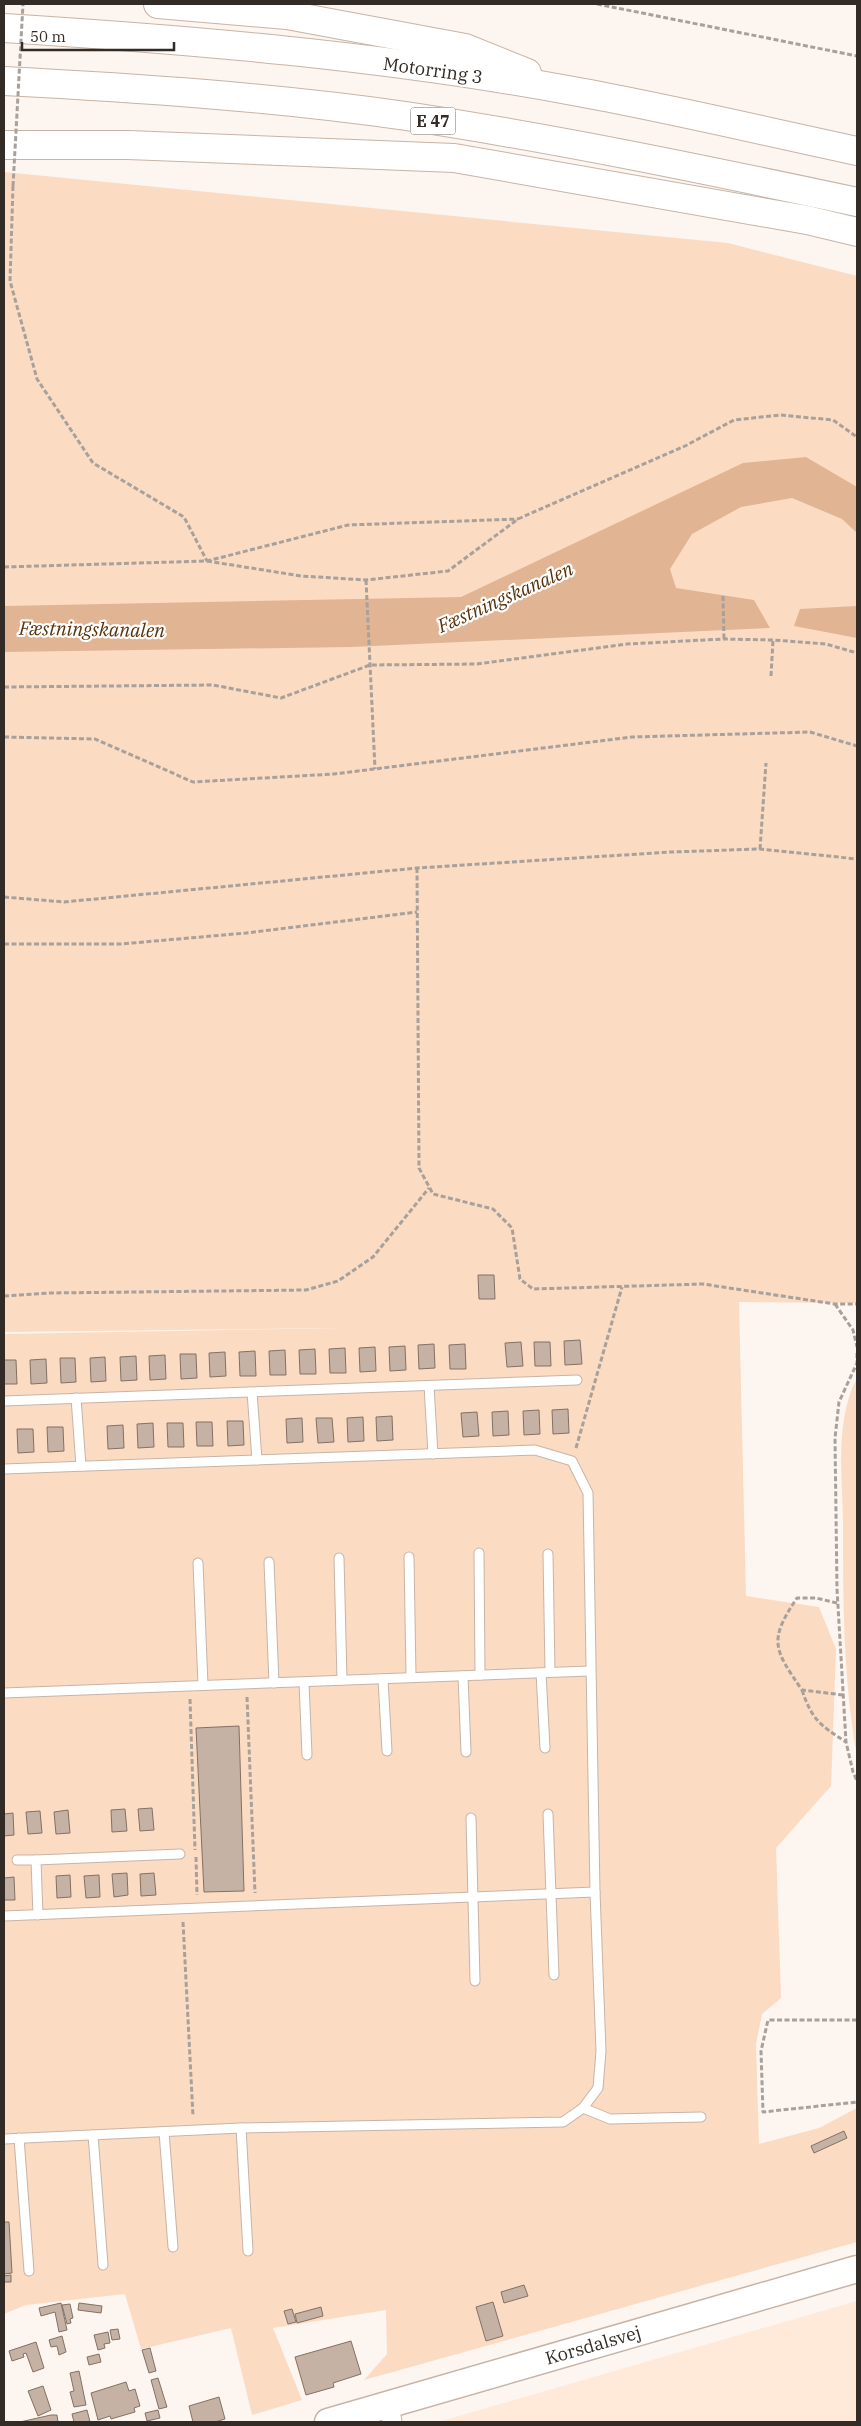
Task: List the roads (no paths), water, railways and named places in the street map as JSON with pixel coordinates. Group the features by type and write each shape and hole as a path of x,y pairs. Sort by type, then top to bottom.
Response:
{"highway":[{"path":"158,4 287,15 465,48 572,91"},
{"name":"Motorring 3","path":"4,28 249,46 405,66 572,91 857,151"},
{"name":"E 47","path":"4,81 144,88 403,116 562,141 857,202"},
{"path":"4,146 138,145 454,158 807,220 857,232"}],"street":[{"name":"Korsdalsvej","path":"328,2422 390,2413 857,2269"}],"lane":[{"path":"4,1401 578,1380"},
{"path":"429,1386 433,1454"},
{"path":"252,1392 258,1460"},
{"path":"76,1398 81,1466"},
{"path":"4,1469 535,1450 572,1461 588,1493 594,1892 601,2051 598,2088 583,2108 563,2122 241,2128 4,2139"},
{"path":"479,1553 480,1675"},
{"path":"545,1748 548,1554"},
{"path":"409,1557 411,1678"},
{"path":"339,1558 342,1680"},
{"path":"269,1562 274,1682"},
{"path":"198,1563 203,1685"},
{"path":"4,1693 590,1671"},
{"path":"463,1676 466,1752"},
{"path":"383,1678 387,1751"},
{"path":"304,1682 307,1755"},
{"path":"548,1814 554,1975"},
{"path":"471,1818 475,1980"},
{"path":"17,1860 180,1854"},
{"path":"36,1860 38,1915"},
{"path":"4,1916 594,1892"},
{"path":"583,2108 610,2119 701,2117"},
{"path":"241,2128 248,2251"},
{"path":"164,2132 173,2247"},
{"path":"92,2135 103,2265"},
{"path":"19,2138 28,2271"}],"water":[{"name":"Fæstningskanalen","path":"806,457 857,487 857,533 842,519 792,498 741,507 692,534 670,569 676,588 754,600 770,628 351,647 4,652 4,606 461,597 743,463"},
{"path":"857,606 857,638 794,626 800,609"}]}
